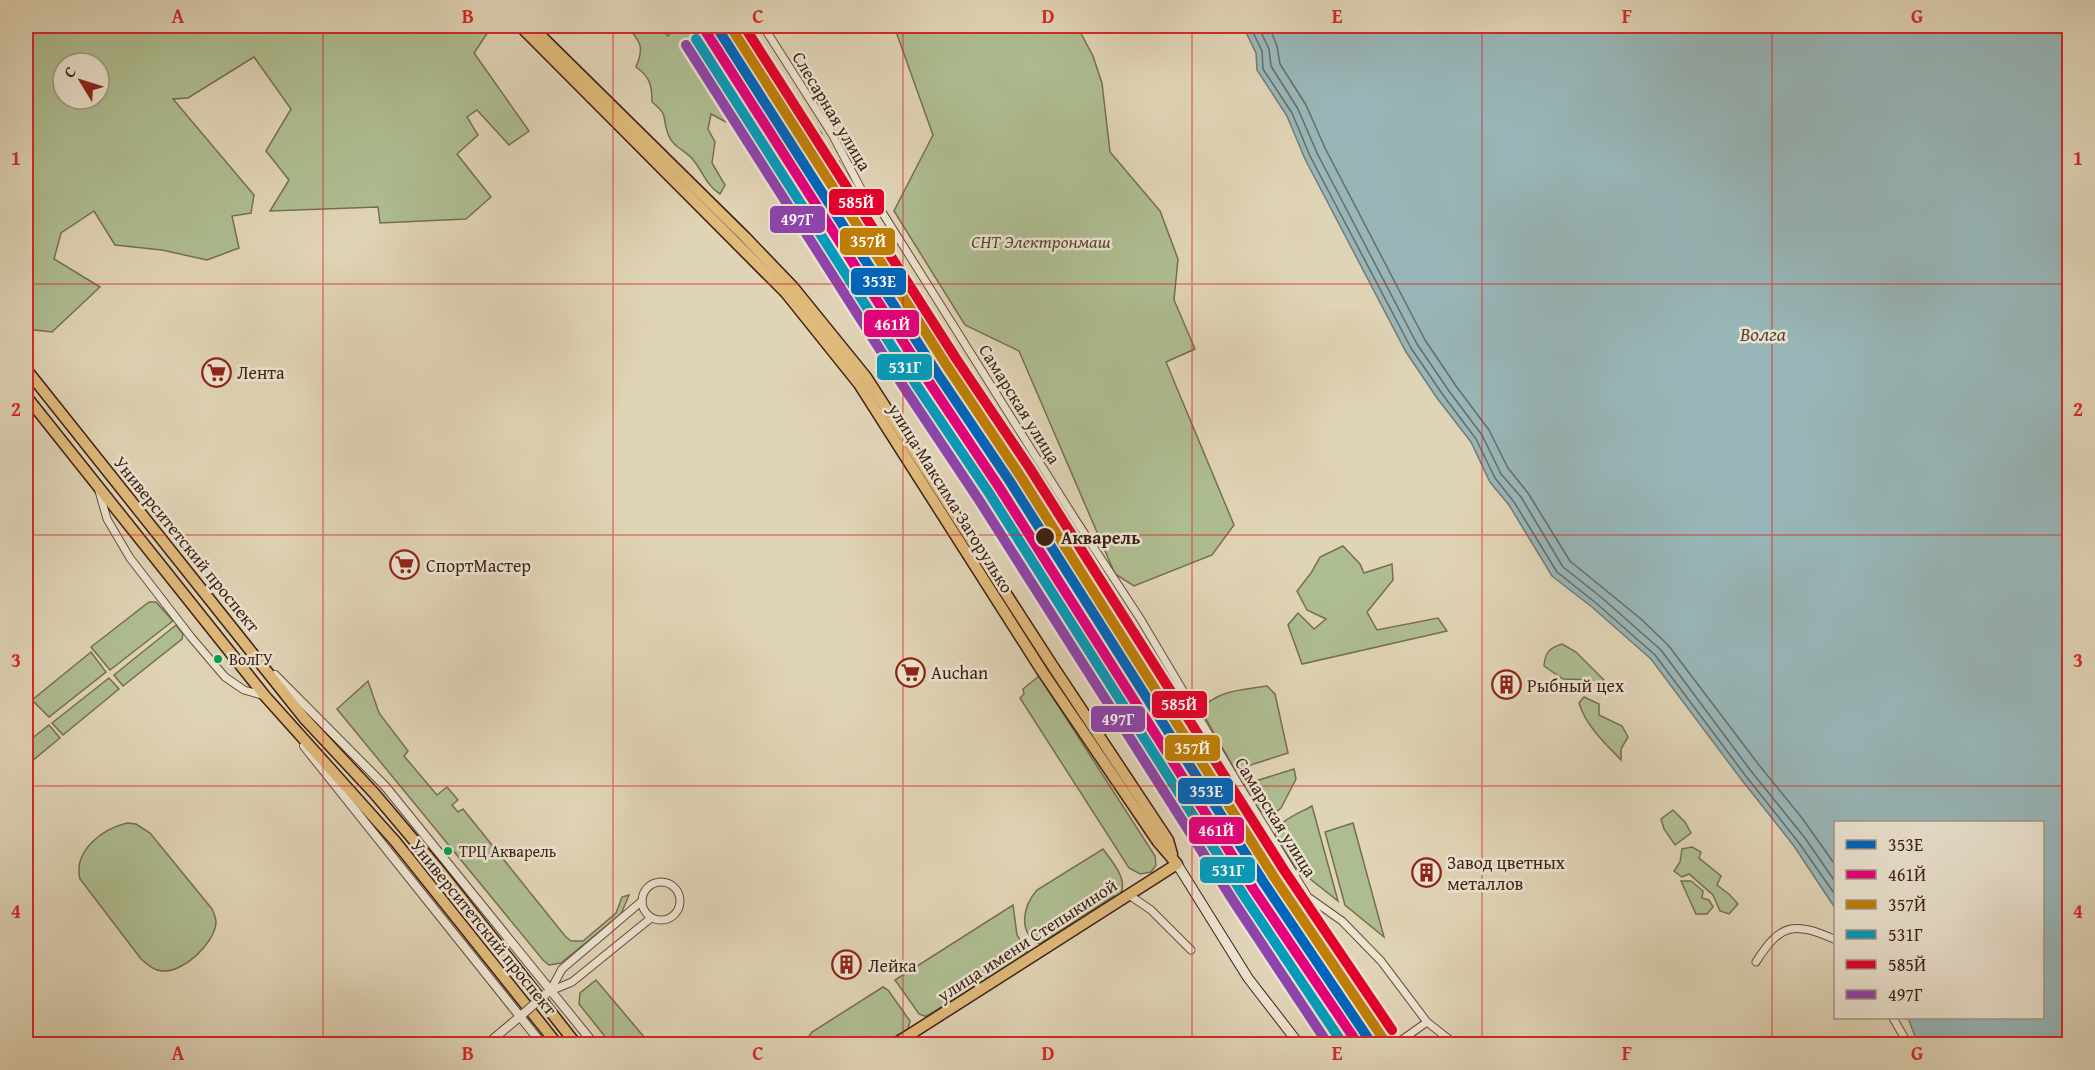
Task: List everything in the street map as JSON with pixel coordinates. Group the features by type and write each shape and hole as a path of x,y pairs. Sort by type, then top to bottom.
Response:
{"main road":[{"name":"улица Максима Загорулько","path":"520,26 786,293 859,384 1042,671 1158,842 1175,861"},
{"name":"улица Максима Загорулько","path":"531,26 786,279 866,377 1168,840 1175,861"},
{"name":"Университетский проспект","path":"26,369 304,718 374,794 432,862 576,1044"},
{"name":"Университетский проспект","path":"26,396 266,696 395,841 557,1044"},
{"name":"улица имени Степыкиной","path":"895,1044 1129,895 1175,861"},
{"path":"1175,861 1248,978 1299,1044"}],"street":[{"name":"Слесарная улица","path":"763,26 832,134 861,189 882,212 956,331"},
{"name":"Самарская улица","path":"956,331 1141,620 1308,897 1342,921 1381,961 1427,1022 1455,1044"},
{"path":"98,486 107,519 130,558 191,638 225,677 235,685 253,694 266,696"},
{"name":"Университетский проспект","path":"249,649 392,793 548,993 594,1044"},
{"name":"Университетский проспект","path":"266,696 354,811 522,1015 542,1044"},
{"path":"548,993 562,969 642,901 647,888 657,883 666,883 676,891 680,905 677,911 665,920 651,918 646,913 642,901"},
{"path":"1129,895 1150,910 1191,950"},
{"path":"487,1044 548,993 572,982 651,918"},
{"path":"1756,962 1773,940 1789,928 1797,927 1834,939"},
{"path":"1894,1019 1908,1044"},
{"path":"1396,1044 1427,1022"}],"green space":[{"path":"26,26 492,26 474,53 529,131 509,145 477,110 467,117 478,135 457,154 491,197 466,219 380,223 378,207 270,211 289,180 266,151 291,109 254,57 188,98 173,99 254,195 251,213 232,216 239,248 207,260 162,250 115,245 94,211 61,233 54,259 100,287 52,332 26,329"},
{"path":"627,26 656,26 668,36 675,27 694,31 730,82 737,111 726,122 711,114 708,129 715,142 712,163 725,185 720,194 708,183 691,157 670,139 663,114 652,102 649,82 636,67 641,49"},
{"path":"735,26 738,26 757,46 782,86 794,94 822,134 818,143 811,141 799,131 781,95 764,78 761,65 751,55"},
{"name":"СНТ Электронмаш","path":"894,26 1077,26 1093,56 1102,83 1110,152 1160,211 1178,259 1174,300 1195,349 1166,362 1234,525 1212,555 1134,586 1115,574 1019,351 965,325 894,211 933,135"},
{"path":"831,159 839,161 866,200 871,213 865,219 858,214 856,202 844,201 839,191 843,181 835,172"},
{"path":"888,248 902,262 912,280 915,293 924,300 928,313 924,319 915,310 909,295 895,277 883,255"},
{"path":"1343,546 1360,564 1364,573 1392,564 1393,580 1367,612 1377,630 1438,618 1447,631 1302,664 1288,625 1298,613 1314,629 1326,619 1307,610 1297,591 1320,557"},
{"path":"149,602 156,602 173,621 110,670 91,647"},
{"path":"176,625 183,634 182,639 123,686 114,675"},
{"path":"1562,644 1576,652 1604,680 1598,687 1589,680 1563,679 1544,666 1548,652"},
{"path":"91,652 106,672 49,717 32,700"},
{"path":"1039,676 1155,856 1156,865 1151,872 1140,874 1129,868 1020,698 1024,694 1023,689"},
{"path":"109,678 119,689 63,735 52,723"},
{"path":"368,681 379,713 408,751 404,756 437,795 447,787 458,800 452,805 458,812 463,809 565,936 571,941 583,941 616,913 622,897 629,895 621,914 561,963 549,965 543,960 337,709"},
{"path":"1267,686 1275,694 1288,753 1235,770 1201,710 1214,698 1222,695"},
{"path":"1584,697 1599,704 1599,715 1622,726 1628,737 1621,749 1621,760 1586,719 1579,703"},
{"path":"49,725 60,738 26,766 26,743"},
{"path":"1294,769 1296,779 1281,808 1275,813 1265,814 1257,807 1243,785"},
{"path":"1312,806 1338,901 1295,867 1275,836 1276,831 1284,822"},
{"path":"1673,810 1685,822 1691,833 1675,845 1664,829 1661,819"},
{"path":"127,823 136,824 150,833 212,909 215,916 214,931 204,948 188,962 170,970 156,969 141,959 80,879 79,869 85,851 108,830"},
{"path":"1353,823 1384,937 1345,905 1325,832"},
{"path":"1692,847 1701,852 1699,858 1721,876 1717,885 1738,904 1729,914 1720,911 1713,895 1689,874 1682,877 1674,871 1680,862 1682,849"},
{"path":"1103,849 1122,880 1123,886 1117,899 1114,896 1040,944 1033,939 1025,926 1026,911 1032,896 1037,890"},
{"path":"1681,881 1691,881 1703,891 1702,898 1709,900 1713,907 1707,914 1696,914"},
{"path":"1013,905 1017,935 1027,951 1025,955 927,1016 919,1014 895,980"},
{"path":"596,980 650,1044 611,1044 579,1004 580,993"},
{"path":"883,987 888,990 910,1021 908,1029 883,1044 809,1044 809,1036 812,1032"}],"water":[{"name":"Волга","path":"1243,26 2069,26 2069,1044 1918,1044 1908,1019 2044,1019 2044,821 1834,821 1834,906 1794,846 1651,659 1592,607 1552,576 1509,505 1490,482 1471,442 1437,398 1406,352 1305,159 1287,116 1257,70 1256,53"}],"transit line":[{"name":"353Е","path":"716,26 937,373 1009,480 1264,883 1372,1044"},
{"name":"357Й","path":"730,26 947,366 1019,474 1274,877 1382,1037"},
{"name":"585Й","path":"744,26 957,360 1029,467 1284,870 1392,1030"},
{"name":"461Й","path":"706,32 927,379 999,487 1254,890 1358,1044"},
{"name":"531Г","path":"696,39 917,386 989,493 1244,896 1343,1044"},
{"name":"497Г","path":"686,45 1234,902 1328,1044"}],"place":[{"name":"Лента","path":"216,372"},
{"name":"Акварель","path":"1045,537"},
{"name":"СпортМастер","path":"405,565"},
{"name":"ВолГУ","path":"218,659"},
{"name":"Auchan","path":"910,672"},
{"name":"Рыбный цех","path":"1506,685"},
{"name":"ТРЦ Акварель","path":"448,851"},
{"name":"Завод цветных металлов","path":"1426,872"},
{"name":"Лейка","path":"847,965"}]}
